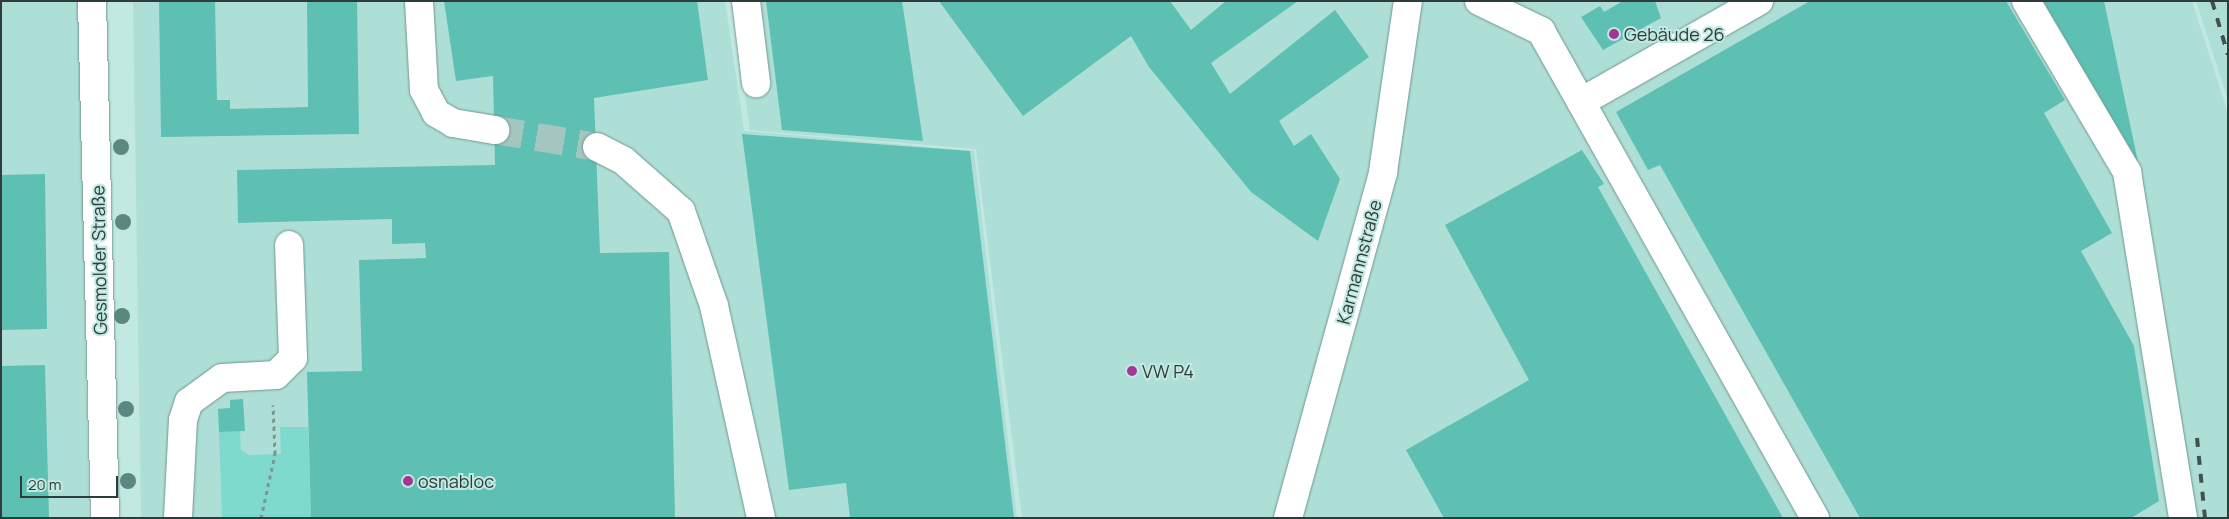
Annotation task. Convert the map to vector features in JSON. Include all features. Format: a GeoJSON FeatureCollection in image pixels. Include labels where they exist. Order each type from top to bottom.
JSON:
{"type":"FeatureCollection","features":[{"type":"Feature","properties":{"kind":"street","name":"Gesmolder Straße"},"geometry":{"type":"LineString","coordinates":[[92,1],[105,518]]}},
{"type":"Feature","properties":{"kind":"street"},"geometry":{"type":"LineString","coordinates":[[419,1],[424,90],[436,113],[453,123],[494,130]]}},
{"type":"Feature","properties":{"kind":"street"},"geometry":{"type":"LineString","coordinates":[[746,1],[756,83]]}},
{"type":"Feature","properties":{"kind":"street","name":"Karmannstraße"},"geometry":{"type":"LineString","coordinates":[[1288,518],[1383,172],[1408,1]]}},
{"type":"Feature","properties":{"kind":"street"},"geometry":{"type":"LineString","coordinates":[[1479,1],[1541,31],[1815,518]]}},
{"type":"Feature","properties":{"kind":"street"},"geometry":{"type":"LineString","coordinates":[[1581,102],[1759,1]]}},
{"type":"Feature","properties":{"kind":"street"},"geometry":{"type":"LineString","coordinates":[[2026,1],[2127,172],[2183,518]]}},
{"type":"Feature","properties":{"kind":"street"},"geometry":{"type":"LineString","coordinates":[[597,147],[624,161],[681,211],[714,306],[761,518]]}},
{"type":"Feature","properties":{"kind":"street"},"geometry":{"type":"LineString","coordinates":[[178,518],[183,420],[189,402],[222,378],[272,375],[286,370],[293,358],[289,245]]}},
{"type":"Feature","properties":{"kind":"path"},"geometry":{"type":"LineString","coordinates":[[261,518],[275,454],[272,375]]}},
{"type":"Feature","properties":{"kind":"shaded area"},"geometry":{"type":"Polygon","coordinates":[[[1,1],[79,1],[89,518],[1,518],[1,1]]]}},
{"type":"Feature","properties":{"kind":"shaded area"},"geometry":{"type":"Polygon","coordinates":[[[133,1],[725,1],[744,131],[974,151],[1017,518],[141,518],[133,1]]]}},
{"type":"Feature","properties":{"kind":"shaded area"},"geometry":{"type":"Polygon","coordinates":[[[732,1],[2192,1],[2228,113],[2228,518],[1022,518],[976,149],[750,130],[732,1]]]}},
{"type":"Feature","properties":{"kind":"shaded area"},"geometry":{"type":"Polygon","coordinates":[[[2196,1],[2228,1],[2228,100],[2196,1]]]}},
{"type":"Feature","properties":{"kind":"green space"},"geometry":{"type":"Polygon","coordinates":[[[280,427],[308,427],[311,518],[222,518],[219,432],[240,431],[241,450],[249,455],[281,454],[280,427]]]}},
{"type":"Feature","properties":{"kind":"building"},"geometry":{"type":"Polygon","coordinates":[[[159,1],[215,1],[217,100],[230,100],[230,109],[308,107],[307,1],[357,1],[359,134],[161,137],[159,1]]]}},
{"type":"Feature","properties":{"kind":"building"},"geometry":{"type":"Polygon","coordinates":[[[444,1],[697,1],[708,80],[594,98],[600,253],[669,252],[675,518],[311,518],[307,372],[362,371],[359,260],[426,258],[425,243],[392,244],[392,219],[238,223],[237,170],[495,165],[493,76],[456,81],[444,1]]]}},
{"type":"Feature","properties":{"kind":"building"},"geometry":{"type":"Polygon","coordinates":[[[766,1],[902,1],[923,141],[782,130],[766,1]]]}},
{"type":"Feature","properties":{"kind":"building"},"geometry":{"type":"Polygon","coordinates":[[[939,1],[1170,1],[1191,30],[1226,1],[1298,1],[1211,63],[1230,94],[1335,10],[1369,57],[1279,121],[1294,146],[1311,134],[1340,179],[1318,241],[1251,192],[1149,67],[1131,36],[1023,116],[939,1]]]}},
{"type":"Feature","properties":{"kind":"building","name":"Gebäude 26"},"geometry":{"type":"Polygon","coordinates":[[[1623,1],[1655,1],[1661,18],[1603,50],[1581,17],[1600,6],[1604,12],[1623,1]]]}},
{"type":"Feature","properties":{"kind":"building"},"geometry":{"type":"Polygon","coordinates":[[[1810,1],[2006,1],[2065,100],[2044,113],[2112,233],[2081,251],[2134,346],[2159,501],[2131,518],[1860,518],[1660,165],[1648,170],[1616,112],[1810,1]]]}},
{"type":"Feature","properties":{"kind":"building"},"geometry":{"type":"Polygon","coordinates":[[[2043,1],[2104,1],[2138,162],[2043,1]]]}},
{"type":"Feature","properties":{"kind":"building"},"geometry":{"type":"Polygon","coordinates":[[[742,134],[970,151],[1014,518],[850,518],[846,483],[789,490],[742,134]]]}},
{"type":"Feature","properties":{"kind":"building"},"geometry":{"type":"Polygon","coordinates":[[[1582,150],[1604,184],[1598,187],[1783,518],[1444,518],[1406,450],[1529,380],[1445,225],[1582,150]]]}},
{"type":"Feature","properties":{"kind":"building"},"geometry":{"type":"Polygon","coordinates":[[[45,174],[47,329],[1,330],[1,175],[45,174]]]}},
{"type":"Feature","properties":{"kind":"building"},"geometry":{"type":"Polygon","coordinates":[[[45,365],[49,518],[1,518],[1,366],[45,365]]]}},
{"type":"Feature","properties":{"kind":"building"},"geometry":{"type":"Polygon","coordinates":[[[243,399],[245,431],[219,432],[218,409],[230,408],[230,400],[243,399]]]}},
{"type":"Feature","properties":{"kind":"tunnel"},"geometry":{"type":"LineString","coordinates":[[495,130],[597,147]]}},
{"type":"Feature","properties":{"kind":"railway"},"geometry":{"type":"LineString","coordinates":[[2212,1],[2228,55]]}},
{"type":"Feature","properties":{"kind":"railway"},"geometry":{"type":"LineString","coordinates":[[2197,438],[2205,518]]}},
{"type":"Feature","properties":{"kind":"place","name":"Gebäude 26"},"geometry":{"type":"Point","coordinates":[1614,34]}},
{"type":"Feature","properties":{"kind":"place","name":"VW P4"},"geometry":{"type":"Point","coordinates":[1132,371]}},
{"type":"Feature","properties":{"kind":"place","name":"osnabloc"},"geometry":{"type":"Point","coordinates":[408,481]}}]}
